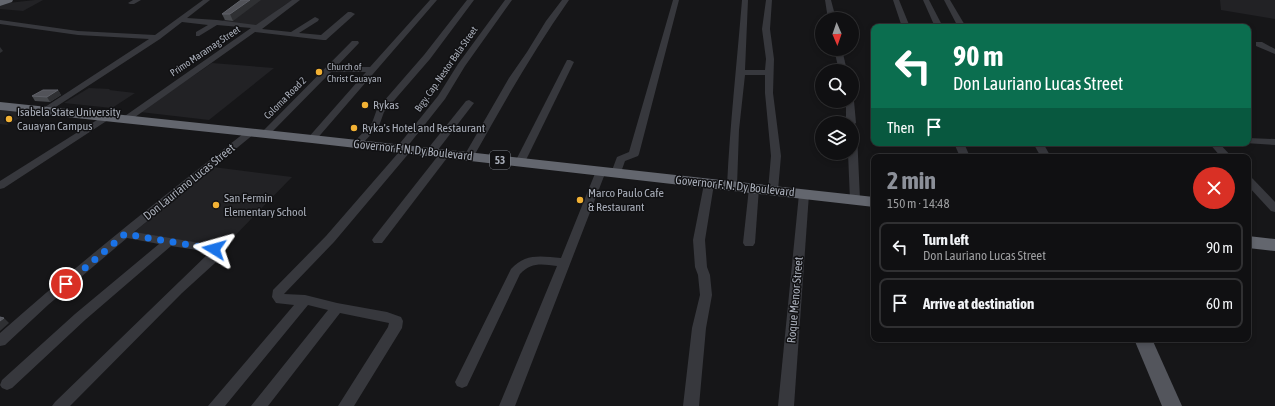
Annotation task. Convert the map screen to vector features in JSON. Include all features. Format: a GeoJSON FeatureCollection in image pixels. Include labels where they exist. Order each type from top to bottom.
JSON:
{"type":"FeatureCollection","features":[{"type":"Feature","properties":{"kind":"highway"},"geometry":{"type":"LineString","coordinates":[[0,3],[8,0]]}},
{"type":"Feature","properties":{"kind":"highway","name":"Governor F. N. Dy Boulevard"},"geometry":{"type":"LineString","coordinates":[[0,106],[469,156],[871,202]]}},
{"type":"Feature","properties":{"kind":"highway"},"geometry":{"type":"LineString","coordinates":[[1252,243],[1275,245]]}},
{"type":"Feature","properties":{"kind":"main road"},"geometry":{"type":"LineString","coordinates":[[1144,342],[1172,406]]}},
{"type":"Feature","properties":{"kind":"street"},"geometry":{"type":"LineString","coordinates":[[45,111],[157,38],[207,0]]}},
{"type":"Feature","properties":{"kind":"street","name":"Primo Maramag Street"},"geometry":{"type":"LineString","coordinates":[[125,120],[297,0]]}},
{"type":"Feature","properties":{"kind":"street"},"geometry":{"type":"LineString","coordinates":[[312,139],[434,0]]}},
{"type":"Feature","properties":{"kind":"street"},"geometry":{"type":"LineString","coordinates":[[357,144],[376,124],[380,111],[427,58],[471,0]]}},
{"type":"Feature","properties":{"kind":"street","name":"Brgy. Cap. Nestor Bala Street"},"geometry":{"type":"LineString","coordinates":[[305,300],[281,300],[278,297],[278,293],[330,239],[403,150],[442,97],[461,66],[509,0]]}},
{"type":"Feature","properties":{"kind":"street"},"geometry":{"type":"LineString","coordinates":[[469,156],[513,78],[531,53],[550,21],[566,0]]}},
{"type":"Feature","properties":{"kind":"street"},"geometry":{"type":"LineString","coordinates":[[616,173],[621,159],[625,156],[634,154],[676,0]]}},
{"type":"Feature","properties":{"kind":"street"},"geometry":{"type":"LineString","coordinates":[[732,186],[734,130],[745,0]]}},
{"type":"Feature","properties":{"kind":"street"},"geometry":{"type":"LineString","coordinates":[[769,0],[766,29],[770,59],[769,93],[776,156],[773,190]]}},
{"type":"Feature","properties":{"kind":"street"},"geometry":{"type":"LineString","coordinates":[[828,0],[831,12]]}},
{"type":"Feature","properties":{"kind":"street"},"geometry":{"type":"LineString","coordinates":[[896,0],[905,24]]}},
{"type":"Feature","properties":{"kind":"street"},"geometry":{"type":"LineString","coordinates":[[926,0],[938,24]]}},
{"type":"Feature","properties":{"kind":"street"},"geometry":{"type":"LineString","coordinates":[[947,0],[960,24]]}},
{"type":"Feature","properties":{"kind":"street"},"geometry":{"type":"LineString","coordinates":[[180,20],[219,21],[291,35],[323,38],[351,14]]}},
{"type":"Feature","properties":{"kind":"street"},"geometry":{"type":"LineString","coordinates":[[291,35],[315,19]]}},
{"type":"Feature","properties":{"kind":"street"},"geometry":{"type":"LineString","coordinates":[[200,34],[219,21]]}},
{"type":"Feature","properties":{"kind":"street"},"geometry":{"type":"LineString","coordinates":[[0,22],[78,33],[157,38]]}},
{"type":"Feature","properties":{"kind":"street","name":"Coloma Road 2"},"geometry":{"type":"LineString","coordinates":[[258,133],[330,69],[355,44]]}},
{"type":"Feature","properties":{"kind":"street"},"geometry":{"type":"LineString","coordinates":[[1259,44],[1275,52]]}},
{"type":"Feature","properties":{"kind":"street"},"geometry":{"type":"LineString","coordinates":[[520,162],[538,123],[559,86],[570,62]]}},
{"type":"Feature","properties":{"kind":"street"},"geometry":{"type":"LineString","coordinates":[[330,69],[373,70]]}},
{"type":"Feature","properties":{"kind":"street"},"geometry":{"type":"LineString","coordinates":[[740,72],[769,73]]}},
{"type":"Feature","properties":{"kind":"street"},"geometry":{"type":"LineString","coordinates":[[430,153],[469,103]]}},
{"type":"Feature","properties":{"kind":"street"},"geometry":{"type":"LineString","coordinates":[[0,186],[105,118]]}},
{"type":"Feature","properties":{"kind":"street","name":"Don Lauriano Lucas Street"},"geometry":{"type":"LineString","coordinates":[[2,338],[125,234],[258,133]]}},
{"type":"Feature","properties":{"kind":"street"},"geometry":{"type":"LineString","coordinates":[[1251,140],[1275,142]]}},
{"type":"Feature","properties":{"kind":"street"},"geometry":{"type":"LineString","coordinates":[[1217,146],[1224,154]]}},
{"type":"Feature","properties":{"kind":"street"},"geometry":{"type":"LineString","coordinates":[[378,240],[445,154]]}},
{"type":"Feature","properties":{"kind":"street"},"geometry":{"type":"LineString","coordinates":[[853,160],[855,200]]}},
{"type":"Feature","properties":{"kind":"street"},"geometry":{"type":"LineString","coordinates":[[508,406],[601,171]]}},
{"type":"Feature","properties":{"kind":"street"},"geometry":{"type":"LineString","coordinates":[[1251,183],[1275,209]]}},
{"type":"Feature","properties":{"kind":"street"},"geometry":{"type":"LineString","coordinates":[[691,406],[699,328],[706,295],[704,275],[701,267],[699,240],[709,184]]}},
{"type":"Feature","properties":{"kind":"street"},"geometry":{"type":"LineString","coordinates":[[748,243],[754,188]]}},
{"type":"Feature","properties":{"kind":"street","name":"Roque Menor Street"},"geometry":{"type":"LineString","coordinates":[[786,406],[804,194]]}},
{"type":"Feature","properties":{"kind":"street"},"geometry":{"type":"LineString","coordinates":[[60,406],[177,290],[211,260],[217,251],[214,249],[125,234]]}},
{"type":"Feature","properties":{"kind":"street"},"geometry":{"type":"LineString","coordinates":[[7,384],[80,317],[168,242]]}},
{"type":"Feature","properties":{"kind":"street"},"geometry":{"type":"LineString","coordinates":[[462,382],[515,272],[520,265],[531,260],[564,263]]}},
{"type":"Feature","properties":{"kind":"street"},"geometry":{"type":"LineString","coordinates":[[216,406],[305,300],[338,308],[387,316],[396,321],[395,328],[346,406]]}},
{"type":"Feature","properties":{"kind":"street"},"geometry":{"type":"LineString","coordinates":[[259,406],[338,308]]}},
{"type":"Feature","properties":{"kind":"shaded area"},"geometry":{"type":"Polygon","coordinates":[[[43,0],[23,11],[0,9],[0,6],[8,3],[43,0]]]}},
{"type":"Feature","properties":{"kind":"shaded area"},"geometry":{"type":"Polygon","coordinates":[[[249,0],[294,0],[283,6],[258,26],[220,23],[249,0]]]}},
{"type":"Feature","properties":{"kind":"shaded area"},"geometry":{"type":"Polygon","coordinates":[[[1220,0],[1275,0],[1275,19],[1221,10],[1220,0]]]}},
{"type":"Feature","properties":{"kind":"shaded area"},"geometry":{"type":"Polygon","coordinates":[[[212,63],[274,68],[209,120],[140,112],[212,63]]]}},
{"type":"Feature","properties":{"kind":"shaded area"},"geometry":{"type":"Polygon","coordinates":[[[89,88],[110,89],[109,90],[135,93],[112,108],[64,103],[89,88]]]}},
{"type":"Feature","properties":{"kind":"shaded area","name":"Isabela State University Cauayan Campus"},"geometry":{"type":"Polygon","coordinates":[[[0,110],[29,113],[7,125],[0,124],[0,110]]]}},
{"type":"Feature","properties":{"kind":"shaded area","name":"San Fermin Elementary School"},"geometry":{"type":"Polygon","coordinates":[[[213,167],[292,177],[223,248],[133,233],[213,167]]]}},
{"type":"Feature","properties":{"kind":"building"},"geometry":{"type":"Polygon","coordinates":[[[241,0],[250,0],[230,14],[222,14],[241,0]]]}},
{"type":"Feature","properties":{"kind":"building"},"geometry":{"type":"Polygon","coordinates":[[[43,90],[58,90],[47,97],[32,96],[43,90]]]}},
{"type":"Feature","properties":{"kind":"place","name":"Church of Christ Cauayan"},"geometry":{"type":"Point","coordinates":[319,72]}},
{"type":"Feature","properties":{"kind":"place","name":"Rykas"},"geometry":{"type":"Point","coordinates":[365,105]}},
{"type":"Feature","properties":{"kind":"place","name":"Isabela State University Cauayan Campus"},"geometry":{"type":"Point","coordinates":[9,119]}},
{"type":"Feature","properties":{"kind":"place","name":"Ryka's Hotel and Restaurant"},"geometry":{"type":"Point","coordinates":[354,128]}},
{"type":"Feature","properties":{"kind":"place","name":"Marco Paulo Cafe & Restaurant"},"geometry":{"type":"Point","coordinates":[580,200]}},
{"type":"Feature","properties":{"kind":"place","name":"San Fermin Elementary School"},"geometry":{"type":"Point","coordinates":[216,205]}},
{"type":"Feature","properties":{"kind":"route"},"geometry":{"type":"LineString","coordinates":[[66,284],[125,234],[214,249]]}}]}
